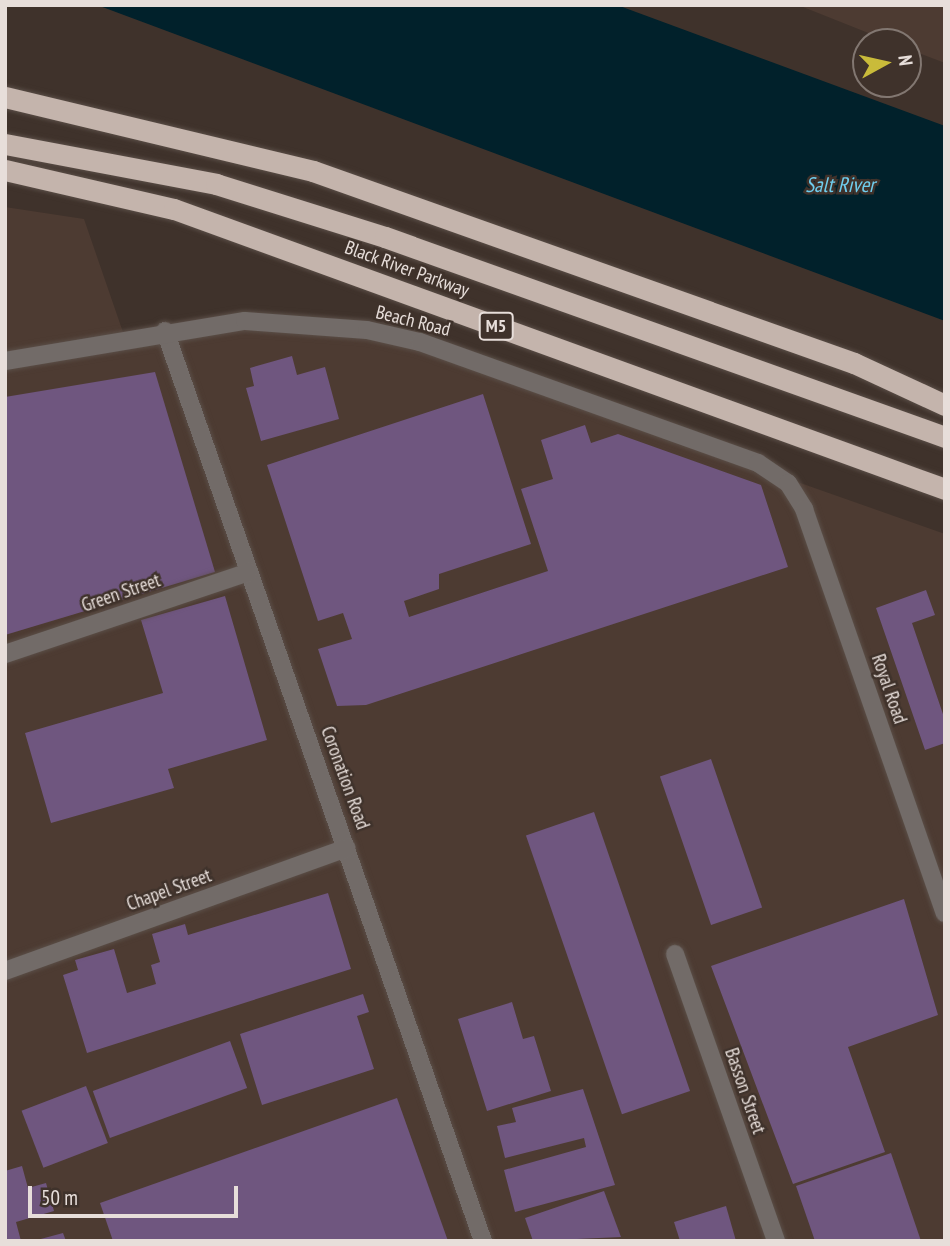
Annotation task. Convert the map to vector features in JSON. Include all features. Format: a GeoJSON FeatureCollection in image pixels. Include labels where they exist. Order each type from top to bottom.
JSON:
{"type":"FeatureCollection","features":[{"type":"Feature","properties":{"kind":"highway"},"geometry":{"type":"LineString","coordinates":[[5,97],[59,107],[313,171],[854,363],[945,391]]}},
{"type":"Feature","properties":{"kind":"highway"},"geometry":{"type":"LineString","coordinates":[[5,144],[49,150],[216,184],[385,237],[945,437]]}},
{"type":"Feature","properties":{"kind":"highway","name":"Black River Parkway"},"geometry":{"type":"LineString","coordinates":[[5,170],[174,209],[945,489]]}},
{"type":"Feature","properties":{"kind":"highway"},"geometry":{"type":"LineString","coordinates":[[854,363],[945,405]]}},
{"type":"Feature","properties":{"kind":"street","name":"Beach Road"},"geometry":{"type":"LineString","coordinates":[[5,361],[165,331],[245,321],[367,330],[420,342],[758,463],[788,483]]}},
{"type":"Feature","properties":{"kind":"street","name":"Coronation Road"},"geometry":{"type":"LineString","coordinates":[[165,331],[483,1241]]}},
{"type":"Feature","properties":{"kind":"street","name":"Royal Road"},"geometry":{"type":"LineString","coordinates":[[788,483],[804,509],[945,913]]}},
{"type":"Feature","properties":{"kind":"street","name":"Green Street"},"geometry":{"type":"LineString","coordinates":[[5,654],[249,572]]}},
{"type":"Feature","properties":{"kind":"street","name":"Chapel Street"},"geometry":{"type":"LineString","coordinates":[[5,971],[347,848]]}},
{"type":"Feature","properties":{"kind":"street","name":"Basson Street"},"geometry":{"type":"LineString","coordinates":[[676,954],[776,1241]]}},
{"type":"Feature","properties":{"kind":"shaded area"},"geometry":{"type":"Polygon","coordinates":[[[798,5],[945,5],[945,63],[922,54],[922,28],[856,28],[798,5]]]}},
{"type":"Feature","properties":{"kind":"shaded area"},"geometry":{"type":"Polygon","coordinates":[[[5,207],[84,219],[125,338],[245,321],[367,330],[945,534],[945,1241],[5,1241],[5,207]]]}},
{"type":"Feature","properties":{"kind":"water","name":"Salt River"},"geometry":{"type":"Polygon","coordinates":[[[97,5],[617,5],[852,92],[852,98],[869,98],[945,126],[945,321],[97,5]]]}},
{"type":"Feature","properties":{"kind":"building"},"geometry":{"type":"Polygon","coordinates":[[[292,356],[297,375],[325,367],[339,419],[261,441],[246,388],[254,386],[250,368],[292,356]]]}},
{"type":"Feature","properties":{"kind":"building"},"geometry":{"type":"Polygon","coordinates":[[[155,372],[215,572],[5,635],[5,397],[155,372]]]}},
{"type":"Feature","properties":{"kind":"building"},"geometry":{"type":"Polygon","coordinates":[[[483,394],[531,544],[439,574],[439,589],[404,601],[409,617],[548,571],[521,489],[553,479],[541,440],[585,425],[591,443],[618,434],[761,485],[788,567],[366,705],[337,706],[318,649],[352,639],[343,613],[318,621],[267,465],[483,394]]]}},
{"type":"Feature","properties":{"kind":"building"},"geometry":{"type":"Polygon","coordinates":[[[926,590],[935,615],[912,623],[945,720],[945,743],[925,750],[876,608],[926,590]]]}},
{"type":"Feature","properties":{"kind":"building"},"geometry":{"type":"Polygon","coordinates":[[[225,596],[267,740],[168,769],[174,788],[51,823],[25,733],[163,693],[141,620],[225,596]]]}},
{"type":"Feature","properties":{"kind":"building"},"geometry":{"type":"Polygon","coordinates":[[[711,759],[762,907],[711,925],[660,777],[711,759]]]}},
{"type":"Feature","properties":{"kind":"building"},"geometry":{"type":"Polygon","coordinates":[[[594,812],[690,1091],[622,1114],[526,835],[594,812]]]}},
{"type":"Feature","properties":{"kind":"building"},"geometry":{"type":"Polygon","coordinates":[[[328,893],[351,969],[87,1053],[63,975],[78,970],[75,960],[114,949],[127,993],[156,984],[151,965],[160,962],[152,934],[185,924],[188,935],[328,893]]]}},
{"type":"Feature","properties":{"kind":"building"},"geometry":{"type":"Polygon","coordinates":[[[904,899],[938,1015],[848,1047],[885,1152],[793,1184],[711,966],[904,899]]]}},
{"type":"Feature","properties":{"kind":"building"},"geometry":{"type":"Polygon","coordinates":[[[363,994],[369,1012],[357,1016],[374,1069],[262,1105],[240,1034],[363,994]]]}},
{"type":"Feature","properties":{"kind":"building"},"geometry":{"type":"Polygon","coordinates":[[[512,1002],[523,1039],[534,1036],[551,1091],[487,1111],[458,1019],[512,1002]]]}},
{"type":"Feature","properties":{"kind":"building"},"geometry":{"type":"Polygon","coordinates":[[[230,1041],[247,1088],[110,1138],[93,1091],[230,1041]]]}},
{"type":"Feature","properties":{"kind":"building"},"geometry":{"type":"Polygon","coordinates":[[[86,1086],[108,1143],[43,1168],[22,1111],[86,1086]]]}},
{"type":"Feature","properties":{"kind":"building"},"geometry":{"type":"Polygon","coordinates":[[[583,1089],[615,1185],[515,1212],[504,1170],[586,1147],[584,1138],[505,1158],[497,1126],[516,1122],[512,1108],[583,1089]]]}},
{"type":"Feature","properties":{"kind":"building"},"geometry":{"type":"Polygon","coordinates":[[[397,1098],[448,1241],[113,1241],[100,1203],[397,1098]]]}},
{"type":"Feature","properties":{"kind":"building"},"geometry":{"type":"Polygon","coordinates":[[[891,1153],[921,1241],[815,1241],[796,1186],[891,1153]]]}},
{"type":"Feature","properties":{"kind":"building"},"geometry":{"type":"Polygon","coordinates":[[[22,1166],[28,1188],[46,1183],[54,1211],[16,1222],[21,1241],[5,1241],[5,1171],[22,1166]]]}},
{"type":"Feature","properties":{"kind":"building"},"geometry":{"type":"Polygon","coordinates":[[[604,1191],[621,1237],[533,1241],[525,1218],[604,1191]]]}},
{"type":"Feature","properties":{"kind":"building"},"geometry":{"type":"Polygon","coordinates":[[[726,1206],[736,1241],[680,1241],[674,1222],[726,1206]]]}},
{"type":"Feature","properties":{"kind":"building"},"geometry":{"type":"Polygon","coordinates":[[[63,1233],[66,1241],[37,1241],[37,1240],[63,1233]]]}}]}
